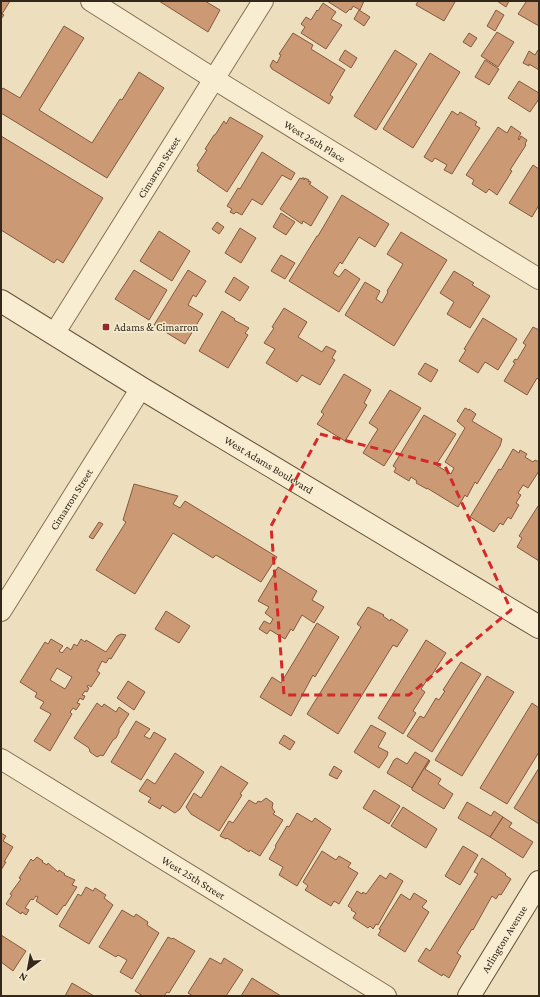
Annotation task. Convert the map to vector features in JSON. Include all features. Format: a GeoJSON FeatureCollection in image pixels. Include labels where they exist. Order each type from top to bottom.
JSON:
{"type":"FeatureCollection","features":[{"type":"Feature","properties":{"kind":"main road","name":"West Adams Boulevard"},"geometry":{"type":"LineString","coordinates":[[1,301],[140,388],[539,627]]}},
{"type":"Feature","properties":{"kind":"main road","name":"Arlington Avenue"},"geometry":{"type":"LineString","coordinates":[[469,996],[539,882]]}},
{"type":"Feature","properties":{"kind":"street","name":"West 26th Place"},"geometry":{"type":"LineString","coordinates":[[91,1],[214,79],[539,279]]}},
{"type":"Feature","properties":{"kind":"street","name":"Cimarron Street"},"geometry":{"type":"LineString","coordinates":[[54,334],[263,1]]}},
{"type":"Feature","properties":{"kind":"street","name":"Cimarron Street"},"geometry":{"type":"LineString","coordinates":[[1,611],[140,388]]}},
{"type":"Feature","properties":{"kind":"street","name":"West 25th Street"},"geometry":{"type":"LineString","coordinates":[[1,759],[386,996]]}},
{"type":"Feature","properties":{"kind":"highlighted area"},"geometry":{"type":"Polygon","coordinates":[[[320,434],[445,466],[511,610],[409,695],[284,695],[271,526],[320,434]]]}},
{"type":"Feature","properties":{"kind":"building"},"geometry":{"type":"Polygon","coordinates":[[[1,1],[10,1],[2,14],[4,15],[1,19],[1,1]]]}},
{"type":"Feature","properties":{"kind":"building"},"geometry":{"type":"Polygon","coordinates":[[[159,1],[205,1],[220,10],[208,32],[159,1]]]}},
{"type":"Feature","properties":{"kind":"building"},"geometry":{"type":"Polygon","coordinates":[[[327,1],[364,1],[360,10],[353,6],[351,10],[350,9],[346,13],[327,1]]]}},
{"type":"Feature","properties":{"kind":"building"},"geometry":{"type":"Polygon","coordinates":[[[418,1],[455,2],[444,21],[416,5],[418,1]]]}},
{"type":"Feature","properties":{"kind":"building"},"geometry":{"type":"Polygon","coordinates":[[[497,1],[509,1],[506,7],[497,1]]]}},
{"type":"Feature","properties":{"kind":"building"},"geometry":{"type":"Polygon","coordinates":[[[525,1],[539,1],[539,26],[518,14],[526,2],[525,1]]]}},
{"type":"Feature","properties":{"kind":"building"},"geometry":{"type":"Polygon","coordinates":[[[323,3],[336,12],[331,19],[342,25],[326,49],[301,33],[305,27],[301,24],[306,17],[311,20],[323,3]]]}},
{"type":"Feature","properties":{"kind":"building"},"geometry":{"type":"Polygon","coordinates":[[[359,10],[370,17],[364,26],[354,19],[359,10]]]}},
{"type":"Feature","properties":{"kind":"building"},"geometry":{"type":"Polygon","coordinates":[[[496,10],[504,15],[495,31],[487,26],[496,10]]]}},
{"type":"Feature","properties":{"kind":"building"},"geometry":{"type":"Polygon","coordinates":[[[64,26],[84,38],[39,110],[92,143],[120,99],[122,100],[139,72],[164,88],[107,178],[1,113],[1,91],[3,88],[20,98],[64,26]]]}},
{"type":"Feature","properties":{"kind":"building"},"geometry":{"type":"Polygon","coordinates":[[[497,32],[514,42],[498,67],[481,56],[497,32]]]}},
{"type":"Feature","properties":{"kind":"building"},"geometry":{"type":"Polygon","coordinates":[[[293,33],[313,45],[311,49],[345,70],[330,95],[333,97],[329,104],[272,69],[270,66],[273,60],[277,63],[281,55],[279,54],[293,33]]]}},
{"type":"Feature","properties":{"kind":"building"},"geometry":{"type":"Polygon","coordinates":[[[469,33],[477,38],[471,47],[463,42],[469,33]]]}},
{"type":"Feature","properties":{"kind":"building"},"geometry":{"type":"Polygon","coordinates":[[[345,50],[357,58],[351,68],[339,60],[345,50]]]}},
{"type":"Feature","properties":{"kind":"building"},"geometry":{"type":"Polygon","coordinates":[[[395,50],[417,64],[376,130],[354,116],[395,50]]]}},
{"type":"Feature","properties":{"kind":"building"},"geometry":{"type":"Polygon","coordinates":[[[538,50],[539,70],[529,64],[529,66],[523,63],[529,51],[535,55],[538,50]]]}},
{"type":"Feature","properties":{"kind":"building"},"geometry":{"type":"Polygon","coordinates":[[[430,53],[460,72],[413,148],[383,129],[430,53]]]}},
{"type":"Feature","properties":{"kind":"building"},"geometry":{"type":"Polygon","coordinates":[[[485,60],[499,69],[489,85],[475,77],[485,60]]]}},
{"type":"Feature","properties":{"kind":"building"},"geometry":{"type":"Polygon","coordinates":[[[519,81],[539,93],[539,99],[530,112],[508,98],[519,81]]]}},
{"type":"Feature","properties":{"kind":"building"},"geometry":{"type":"Polygon","coordinates":[[[452,111],[458,115],[460,112],[477,122],[475,125],[480,128],[452,174],[444,170],[447,165],[435,158],[432,162],[424,157],[452,111]]]}},
{"type":"Feature","properties":{"kind":"building"},"geometry":{"type":"Polygon","coordinates":[[[230,117],[263,136],[227,192],[197,171],[199,168],[197,165],[207,150],[205,149],[214,135],[224,121],[226,124],[230,117]]]}},
{"type":"Feature","properties":{"kind":"building"},"geometry":{"type":"Polygon","coordinates":[[[511,126],[521,133],[518,139],[519,140],[521,136],[527,140],[526,145],[510,170],[512,171],[497,195],[489,189],[486,193],[472,184],[474,180],[466,175],[498,127],[507,133],[511,126]]]}},
{"type":"Feature","properties":{"kind":"building"},"geometry":{"type":"Polygon","coordinates":[[[1,136],[103,198],[63,263],[57,259],[54,263],[1,230],[1,136]]]}},
{"type":"Feature","properties":{"kind":"building"},"geometry":{"type":"Polygon","coordinates":[[[262,152],[295,173],[291,180],[282,175],[262,205],[252,199],[242,215],[236,212],[234,214],[230,212],[232,209],[227,206],[238,188],[240,189],[262,152]]]}},
{"type":"Feature","properties":{"kind":"building"},"geometry":{"type":"Polygon","coordinates":[[[533,165],[539,169],[539,205],[532,217],[509,203],[533,165]]]}},
{"type":"Feature","properties":{"kind":"building"},"geometry":{"type":"Polygon","coordinates":[[[300,178],[309,180],[308,182],[310,181],[311,183],[309,184],[328,197],[311,226],[303,221],[302,224],[280,209],[300,178]]]}},
{"type":"Feature","properties":{"kind":"building"},"geometry":{"type":"Polygon","coordinates":[[[342,195],[389,224],[375,247],[359,237],[342,264],[340,262],[333,273],[339,277],[345,269],[360,279],[339,312],[289,281],[342,195]]]}},
{"type":"Feature","properties":{"kind":"building"},"geometry":{"type":"Polygon","coordinates":[[[281,213],[295,222],[286,235],[273,227],[281,213]]]}},
{"type":"Feature","properties":{"kind":"building"},"geometry":{"type":"Polygon","coordinates":[[[217,222],[224,227],[219,234],[212,229],[217,222]]]}},
{"type":"Feature","properties":{"kind":"building"},"geometry":{"type":"Polygon","coordinates":[[[240,228],[256,238],[241,263],[225,253],[240,228]]]}},
{"type":"Feature","properties":{"kind":"building"},"geometry":{"type":"Polygon","coordinates":[[[159,231],[190,251],[172,281],[140,261],[159,231]]]}},
{"type":"Feature","properties":{"kind":"building"},"geometry":{"type":"Polygon","coordinates":[[[401,232],[447,260],[394,346],[345,315],[365,282],[380,291],[376,299],[382,303],[388,292],[387,291],[403,264],[387,254],[401,232]]]}},
{"type":"Feature","properties":{"kind":"building"},"geometry":{"type":"Polygon","coordinates":[[[281,255],[295,263],[285,279],[271,271],[281,255]]]}},
{"type":"Feature","properties":{"kind":"building"},"geometry":{"type":"Polygon","coordinates":[[[134,270],[167,290],[149,320],[115,299],[134,270]]]}},
{"type":"Feature","properties":{"kind":"building"},"geometry":{"type":"Polygon","coordinates":[[[188,270],[206,281],[196,297],[193,295],[188,305],[203,314],[185,344],[154,325],[188,270]]]}},
{"type":"Feature","properties":{"kind":"building"},"geometry":{"type":"Polygon","coordinates":[[[454,271],[474,283],[472,285],[490,296],[470,328],[447,314],[454,302],[440,293],[454,271]]]}},
{"type":"Feature","properties":{"kind":"building"},"geometry":{"type":"Polygon","coordinates":[[[234,277],[249,287],[240,301],[225,292],[234,277]]]}},
{"type":"Feature","properties":{"kind":"building"},"geometry":{"type":"Polygon","coordinates":[[[284,308],[307,322],[298,337],[322,352],[326,346],[336,351],[332,358],[335,360],[320,385],[302,375],[297,382],[266,363],[275,349],[264,343],[274,328],[272,327],[284,308]]]}},
{"type":"Feature","properties":{"kind":"building"},"geometry":{"type":"Polygon","coordinates":[[[222,311],[235,319],[234,320],[249,328],[245,333],[248,335],[228,368],[199,351],[222,311]]]}},
{"type":"Feature","properties":{"kind":"building"},"geometry":{"type":"Polygon","coordinates":[[[483,318],[517,339],[498,370],[485,362],[478,373],[459,361],[466,350],[464,349],[483,318]]]}},
{"type":"Feature","properties":{"kind":"building"},"geometry":{"type":"Polygon","coordinates":[[[533,327],[539,330],[539,380],[537,378],[527,395],[504,381],[515,363],[513,362],[515,359],[517,360],[526,345],[523,343],[533,327]]]}},
{"type":"Feature","properties":{"kind":"building"},"geometry":{"type":"Polygon","coordinates":[[[425,363],[438,370],[431,382],[418,374],[425,363]]]}},
{"type":"Feature","properties":{"kind":"building"},"geometry":{"type":"Polygon","coordinates":[[[344,374],[371,390],[364,403],[367,405],[345,441],[317,424],[324,414],[321,412],[344,374]]]}},
{"type":"Feature","properties":{"kind":"building"},"geometry":{"type":"Polygon","coordinates":[[[390,390],[421,408],[384,466],[363,453],[378,429],[369,423],[390,390]]]}},
{"type":"Feature","properties":{"kind":"building"},"geometry":{"type":"Polygon","coordinates":[[[465,408],[476,414],[472,421],[502,439],[500,446],[477,484],[475,482],[467,497],[465,495],[458,507],[416,483],[417,481],[411,477],[409,481],[394,472],[396,468],[393,466],[424,415],[456,434],[436,465],[451,474],[454,468],[445,462],[465,428],[457,421],[465,408]]]}},
{"type":"Feature","properties":{"kind":"building"},"geometry":{"type":"Polygon","coordinates":[[[513,449],[519,453],[520,450],[527,454],[525,457],[533,462],[535,460],[539,462],[539,471],[528,488],[523,485],[518,493],[521,495],[516,503],[519,505],[511,519],[508,517],[503,525],[500,523],[494,532],[470,517],[513,449]]]}},
{"type":"Feature","properties":{"kind":"building"},"geometry":{"type":"Polygon","coordinates":[[[134,484],[178,496],[173,504],[180,508],[185,501],[277,557],[261,582],[216,555],[213,558],[173,533],[135,594],[96,570],[126,522],[123,520],[134,484]]]}},
{"type":"Feature","properties":{"kind":"building"},"geometry":{"type":"Polygon","coordinates":[[[538,506],[539,561],[517,547],[522,538],[519,536],[538,506]]]}},
{"type":"Feature","properties":{"kind":"building"},"geometry":{"type":"Polygon","coordinates":[[[99,522],[103,524],[93,539],[89,537],[99,522]]]}},
{"type":"Feature","properties":{"kind":"building"},"geometry":{"type":"Polygon","coordinates":[[[278,567],[317,591],[312,600],[324,607],[314,623],[302,615],[293,631],[291,629],[285,639],[270,630],[267,634],[259,629],[264,621],[270,624],[273,619],[265,613],[269,607],[258,601],[278,567]]]}},
{"type":"Feature","properties":{"kind":"building"},"geometry":{"type":"Polygon","coordinates":[[[368,607],[408,630],[397,647],[393,645],[338,734],[307,714],[361,627],[357,624],[368,607]]]}},
{"type":"Feature","properties":{"kind":"building"},"geometry":{"type":"Polygon","coordinates":[[[166,611],[190,626],[179,643],[155,629],[166,611]]]}},
{"type":"Feature","properties":{"kind":"building"},"geometry":{"type":"Polygon","coordinates":[[[317,623],[339,637],[315,677],[313,675],[291,716],[260,697],[272,677],[281,683],[317,623]]]}},
{"type":"Feature","properties":{"kind":"building"},"geometry":{"type":"Polygon","coordinates":[[[121,634],[126,635],[111,659],[109,658],[106,663],[102,661],[97,671],[100,673],[91,687],[88,685],[87,687],[89,688],[87,692],[85,691],[82,695],[85,696],[83,700],[80,698],[77,703],[80,704],[76,710],[73,708],[70,712],[72,714],[50,751],[34,741],[51,714],[40,708],[44,702],[35,697],[37,693],[20,682],[45,642],[48,644],[51,639],[63,646],[59,651],[62,653],[67,647],[71,650],[74,644],[77,646],[81,639],[85,642],[86,640],[106,652],[117,636],[121,634]],[[57,668],[50,680],[65,689],[72,677],[57,668]]]}},
{"type":"Feature","properties":{"kind":"building"},"geometry":{"type":"Polygon","coordinates":[[[426,640],[446,653],[421,689],[425,692],[413,711],[416,713],[403,734],[378,718],[426,640]]]}},
{"type":"Feature","properties":{"kind":"building"},"geometry":{"type":"Polygon","coordinates":[[[461,662],[481,674],[432,752],[407,736],[420,716],[424,718],[436,698],[439,700],[445,691],[443,690],[461,662]]]}},
{"type":"Feature","properties":{"kind":"building"},"geometry":{"type":"Polygon","coordinates":[[[487,676],[514,692],[462,776],[435,760],[487,676]]]}},
{"type":"Feature","properties":{"kind":"building"},"geometry":{"type":"Polygon","coordinates":[[[128,681],[145,692],[134,710],[117,698],[128,681]]]}},
{"type":"Feature","properties":{"kind":"building"},"geometry":{"type":"Polygon","coordinates":[[[97,703],[102,707],[104,704],[116,712],[119,707],[129,714],[119,729],[116,738],[113,740],[103,756],[101,755],[97,757],[90,752],[89,748],[74,738],[97,703]]]}},
{"type":"Feature","properties":{"kind":"building"},"geometry":{"type":"Polygon","coordinates":[[[532,703],[539,708],[539,752],[507,804],[480,788],[532,703]]]}},
{"type":"Feature","properties":{"kind":"building"},"geometry":{"type":"Polygon","coordinates":[[[136,721],[150,729],[144,736],[150,739],[154,732],[166,739],[141,780],[111,762],[136,721]]]}},
{"type":"Feature","properties":{"kind":"building"},"geometry":{"type":"Polygon","coordinates":[[[371,725],[386,733],[378,747],[388,752],[379,768],[354,752],[371,725]]]}},
{"type":"Feature","properties":{"kind":"building"},"geometry":{"type":"Polygon","coordinates":[[[284,735],[295,742],[290,750],[279,743],[284,735]]]}},
{"type":"Feature","properties":{"kind":"building"},"geometry":{"type":"Polygon","coordinates":[[[415,752],[429,760],[412,788],[387,773],[394,760],[397,758],[407,764],[415,752]]]}},
{"type":"Feature","properties":{"kind":"building"},"geometry":{"type":"Polygon","coordinates":[[[175,753],[204,772],[180,809],[175,813],[162,805],[160,809],[148,802],[151,798],[139,791],[147,779],[155,784],[175,753]]]}},
{"type":"Feature","properties":{"kind":"building"},"geometry":{"type":"Polygon","coordinates":[[[429,760],[430,761],[425,769],[441,779],[438,784],[453,794],[444,809],[412,790],[429,760]]]}},
{"type":"Feature","properties":{"kind":"building"},"geometry":{"type":"Polygon","coordinates":[[[221,766],[248,783],[219,831],[191,814],[186,807],[194,793],[201,798],[221,766]]]}},
{"type":"Feature","properties":{"kind":"building"},"geometry":{"type":"Polygon","coordinates":[[[334,766],[342,771],[337,779],[329,775],[334,766]]]}},
{"type":"Feature","properties":{"kind":"building"},"geometry":{"type":"Polygon","coordinates":[[[539,768],[539,824],[514,808],[539,768]]]}},
{"type":"Feature","properties":{"kind":"building"},"geometry":{"type":"Polygon","coordinates":[[[374,790],[400,806],[389,824],[363,808],[374,790]]]}},
{"type":"Feature","properties":{"kind":"building"},"geometry":{"type":"Polygon","coordinates":[[[266,798],[273,803],[272,808],[275,812],[273,814],[283,820],[260,856],[250,850],[249,852],[227,838],[226,839],[220,836],[229,821],[233,823],[249,800],[256,804],[258,801],[261,802],[266,798]]]}},
{"type":"Feature","properties":{"kind":"building"},"geometry":{"type":"Polygon","coordinates":[[[467,802],[491,816],[494,811],[503,817],[490,837],[458,818],[467,802]]]}},
{"type":"Feature","properties":{"kind":"building"},"geometry":{"type":"Polygon","coordinates":[[[403,807],[437,829],[426,848],[391,826],[403,807]]]}},
{"type":"Feature","properties":{"kind":"building"},"geometry":{"type":"Polygon","coordinates":[[[297,813],[312,822],[315,818],[331,829],[297,886],[279,875],[283,867],[269,859],[287,826],[289,827],[297,813]]]}},
{"type":"Feature","properties":{"kind":"building"},"geometry":{"type":"Polygon","coordinates":[[[503,817],[512,823],[509,827],[533,842],[523,858],[490,837],[503,817]]]}},
{"type":"Feature","properties":{"kind":"building"},"geometry":{"type":"Polygon","coordinates":[[[1,833],[6,836],[3,841],[13,847],[1,870],[1,833]]]}},
{"type":"Feature","properties":{"kind":"building"},"geometry":{"type":"Polygon","coordinates":[[[463,846],[478,855],[460,885],[445,876],[463,846]]]}},
{"type":"Feature","properties":{"kind":"building"},"geometry":{"type":"Polygon","coordinates":[[[322,851],[336,860],[339,856],[351,863],[348,867],[358,873],[339,904],[334,901],[331,906],[305,890],[308,886],[303,882],[322,851]]]}},
{"type":"Feature","properties":{"kind":"building"},"geometry":{"type":"Polygon","coordinates":[[[37,857],[47,865],[48,863],[58,872],[59,870],[65,874],[64,875],[75,880],[72,885],[77,887],[65,906],[64,905],[57,915],[36,901],[38,897],[36,896],[33,900],[31,899],[25,908],[29,910],[26,915],[22,912],[21,914],[6,904],[12,895],[10,894],[21,879],[19,878],[31,859],[33,861],[37,857]]]}},
{"type":"Feature","properties":{"kind":"building"},"geometry":{"type":"Polygon","coordinates":[[[482,858],[511,879],[501,895],[499,894],[496,899],[492,896],[473,930],[472,929],[457,953],[461,956],[449,978],[443,974],[442,976],[418,961],[426,948],[430,951],[478,874],[474,872],[482,858]]]}},
{"type":"Feature","properties":{"kind":"building"},"geometry":{"type":"Polygon","coordinates":[[[390,873],[403,881],[378,925],[376,924],[373,929],[370,926],[368,928],[353,918],[356,913],[348,906],[357,891],[362,894],[363,892],[366,894],[380,875],[386,879],[390,873]]]}},
{"type":"Feature","properties":{"kind":"building"},"geometry":{"type":"Polygon","coordinates":[[[86,887],[93,891],[95,888],[106,895],[104,898],[113,905],[89,944],[59,926],[78,894],[81,896],[86,887]]]}},
{"type":"Feature","properties":{"kind":"building"},"geometry":{"type":"Polygon","coordinates":[[[414,893],[427,901],[422,907],[429,912],[405,952],[378,935],[381,930],[379,929],[401,894],[410,900],[414,893]]]}},
{"type":"Feature","properties":{"kind":"building"},"geometry":{"type":"Polygon","coordinates":[[[122,910],[134,917],[136,914],[148,922],[147,925],[159,933],[132,979],[120,972],[127,960],[118,955],[116,957],[99,947],[122,910]]]}},
{"type":"Feature","properties":{"kind":"building"},"geometry":{"type":"Polygon","coordinates":[[[1,935],[26,951],[13,971],[1,962],[1,935]]]}},
{"type":"Feature","properties":{"kind":"building"},"geometry":{"type":"Polygon","coordinates":[[[168,937],[173,938],[195,951],[169,993],[167,992],[164,996],[143,996],[135,991],[168,937]]]}},
{"type":"Feature","properties":{"kind":"building"},"geometry":{"type":"Polygon","coordinates":[[[210,958],[221,964],[224,958],[243,970],[226,996],[193,996],[188,993],[210,958]]]}},
{"type":"Feature","properties":{"kind":"building"},"geometry":{"type":"Polygon","coordinates":[[[252,978],[281,996],[241,996],[252,978]]]}},
{"type":"Feature","properties":{"kind":"building"},"geometry":{"type":"Polygon","coordinates":[[[72,983],[94,996],[65,996],[72,983]]]}},
{"type":"Feature","properties":{"kind":"place","name":"Adams & Cimarron"},"geometry":{"type":"Point","coordinates":[106,327]}}]}
